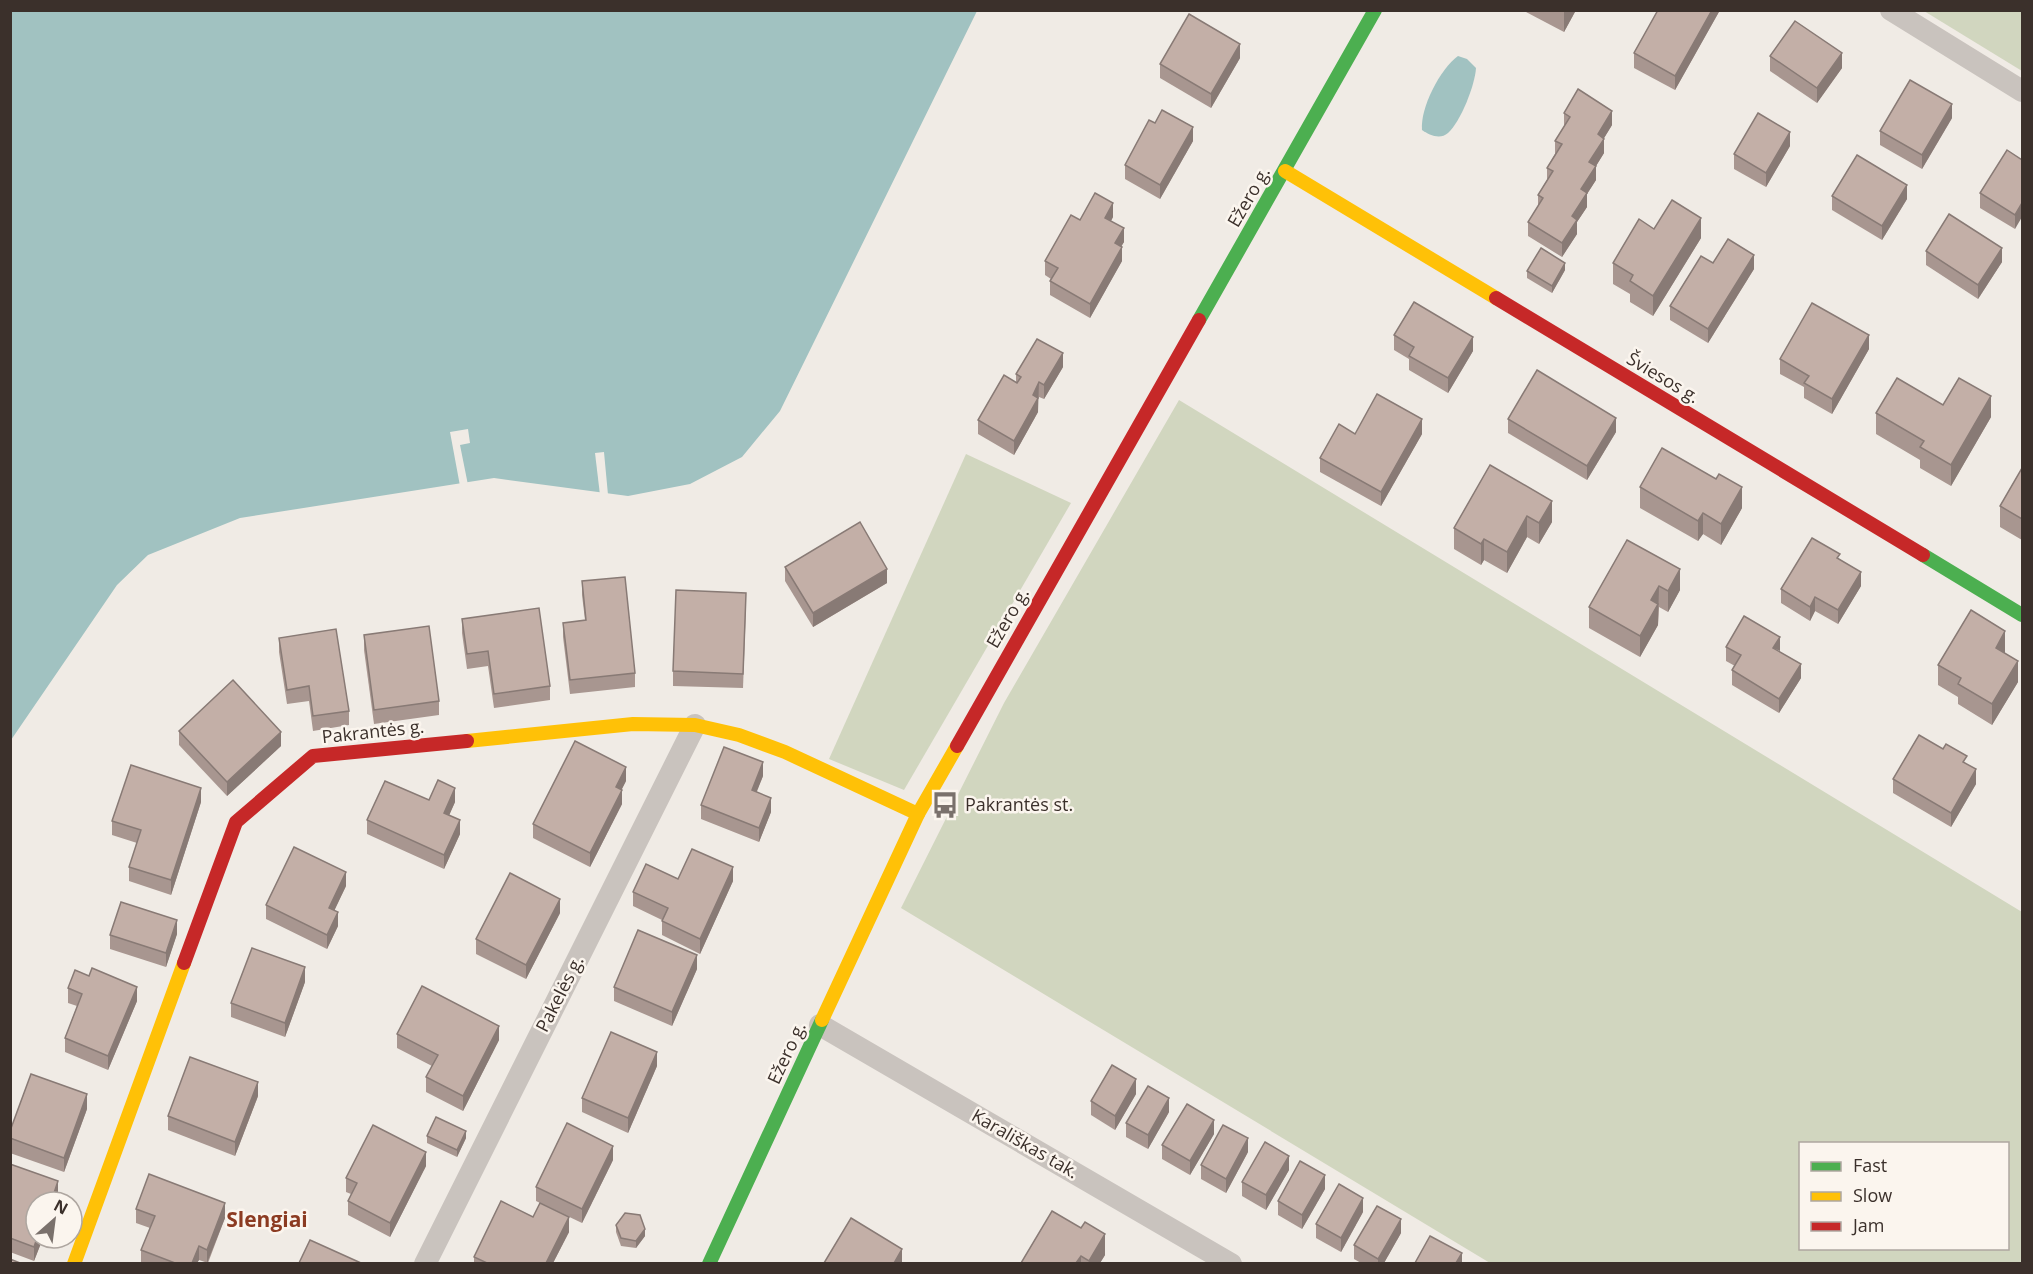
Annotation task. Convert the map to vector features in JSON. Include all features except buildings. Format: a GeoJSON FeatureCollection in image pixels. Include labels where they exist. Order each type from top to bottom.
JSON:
{"type":"FeatureCollection","features":[{"type":"Feature","properties":{"kind":"street","name":"Ežero g."},"geometry":{"type":"LineString","coordinates":[[709,1263],[918,814],[1375,10]]}},
{"type":"Feature","properties":{"kind":"street"},"geometry":{"type":"LineString","coordinates":[[1891,10],[2022,91]]}},
{"type":"Feature","properties":{"kind":"street","name":"Šviesos g."},"geometry":{"type":"LineString","coordinates":[[1285,171],[2022,615]]}},
{"type":"Feature","properties":{"kind":"street","name":"Pakrantės g."},"geometry":{"type":"LineString","coordinates":[[74,1263],[236,822],[313,756],[633,724],[695,725],[739,735],[785,752],[918,814]]}},
{"type":"Feature","properties":{"kind":"street","name":"Pakelės g."},"geometry":{"type":"LineString","coordinates":[[425,1263],[695,725]]}},
{"type":"Feature","properties":{"kind":"street","name":"Karališkas tak."},"geometry":{"type":"LineString","coordinates":[[820,1025],[1231,1263]]}},
{"type":"Feature","properties":{"kind":"green space"},"geometry":{"type":"Polygon","coordinates":[[[1924,11],[2022,11],[2022,71],[1924,11]]]}},
{"type":"Feature","properties":{"kind":"green space"},"geometry":{"type":"Polygon","coordinates":[[[1179,400],[2022,912],[2022,1263],[1490,1263],[901,908],[1004,703],[1179,400]]]}},
{"type":"Feature","properties":{"kind":"green space"},"geometry":{"type":"Polygon","coordinates":[[[966,454],[1071,503],[904,790],[829,759],[966,454]]]}},
{"type":"Feature","properties":{"kind":"water"},"geometry":{"type":"Polygon","coordinates":[[[11,11],[977,11],[780,411],[742,457],[690,484],[628,496],[494,478],[240,518],[148,555],[117,585],[11,740],[11,11]]]}},
{"type":"Feature","properties":{"kind":"water"},"geometry":{"type":"Polygon","coordinates":[[[1458,56],[1467,59],[1476,68],[1470,93],[1458,120],[1448,133],[1442,136],[1431,135],[1422,130],[1424,111],[1438,79],[1458,56]]]}},
{"type":"Feature","properties":{"kind":"pier"},"geometry":{"type":"Polygon","coordinates":[[[468,429],[470,443],[460,445],[468,485],[460,486],[450,432],[468,429]]]}},
{"type":"Feature","properties":{"kind":"pier"},"geometry":{"type":"Polygon","coordinates":[[[604,452],[608,495],[600,495],[595,453],[604,452]]]}},
{"type":"Feature","properties":{"kind":"traffic: fast"},"geometry":{"type":"LineString","coordinates":[[1199,320],[1375,10]]}},
{"type":"Feature","properties":{"kind":"traffic: fast"},"geometry":{"type":"LineString","coordinates":[[1923,555],[2022,615]]}},
{"type":"Feature","properties":{"kind":"traffic: fast"},"geometry":{"type":"LineString","coordinates":[[709,1264],[822,1020]]}},
{"type":"Feature","properties":{"kind":"traffic: slow"},"geometry":{"type":"LineString","coordinates":[[1285,171],[1496,298]]}},
{"type":"Feature","properties":{"kind":"traffic: slow"},"geometry":{"type":"LineString","coordinates":[[467,741],[633,724],[695,725],[739,735],[785,752],[918,814]]}},
{"type":"Feature","properties":{"kind":"traffic: slow"},"geometry":{"type":"LineString","coordinates":[[822,1020],[918,814],[957,746]]}},
{"type":"Feature","properties":{"kind":"traffic: slow"},"geometry":{"type":"LineString","coordinates":[[74,1264],[184,963]]}},
{"type":"Feature","properties":{"kind":"traffic: jam"},"geometry":{"type":"LineString","coordinates":[[1496,298],[1923,555]]}},
{"type":"Feature","properties":{"kind":"traffic: jam"},"geometry":{"type":"LineString","coordinates":[[957,746],[1199,320]]}},
{"type":"Feature","properties":{"kind":"traffic: jam"},"geometry":{"type":"LineString","coordinates":[[184,963],[236,822],[313,756],[467,741]]}},
{"type":"Feature","properties":{"kind":"place","name":"Pakrantės st."},"geometry":{"type":"Point","coordinates":[945,805]}},
{"type":"Feature","properties":{"kind":"district","name":"Slengiai"},"geometry":{"type":"Point","coordinates":[267,1220]}}]}
